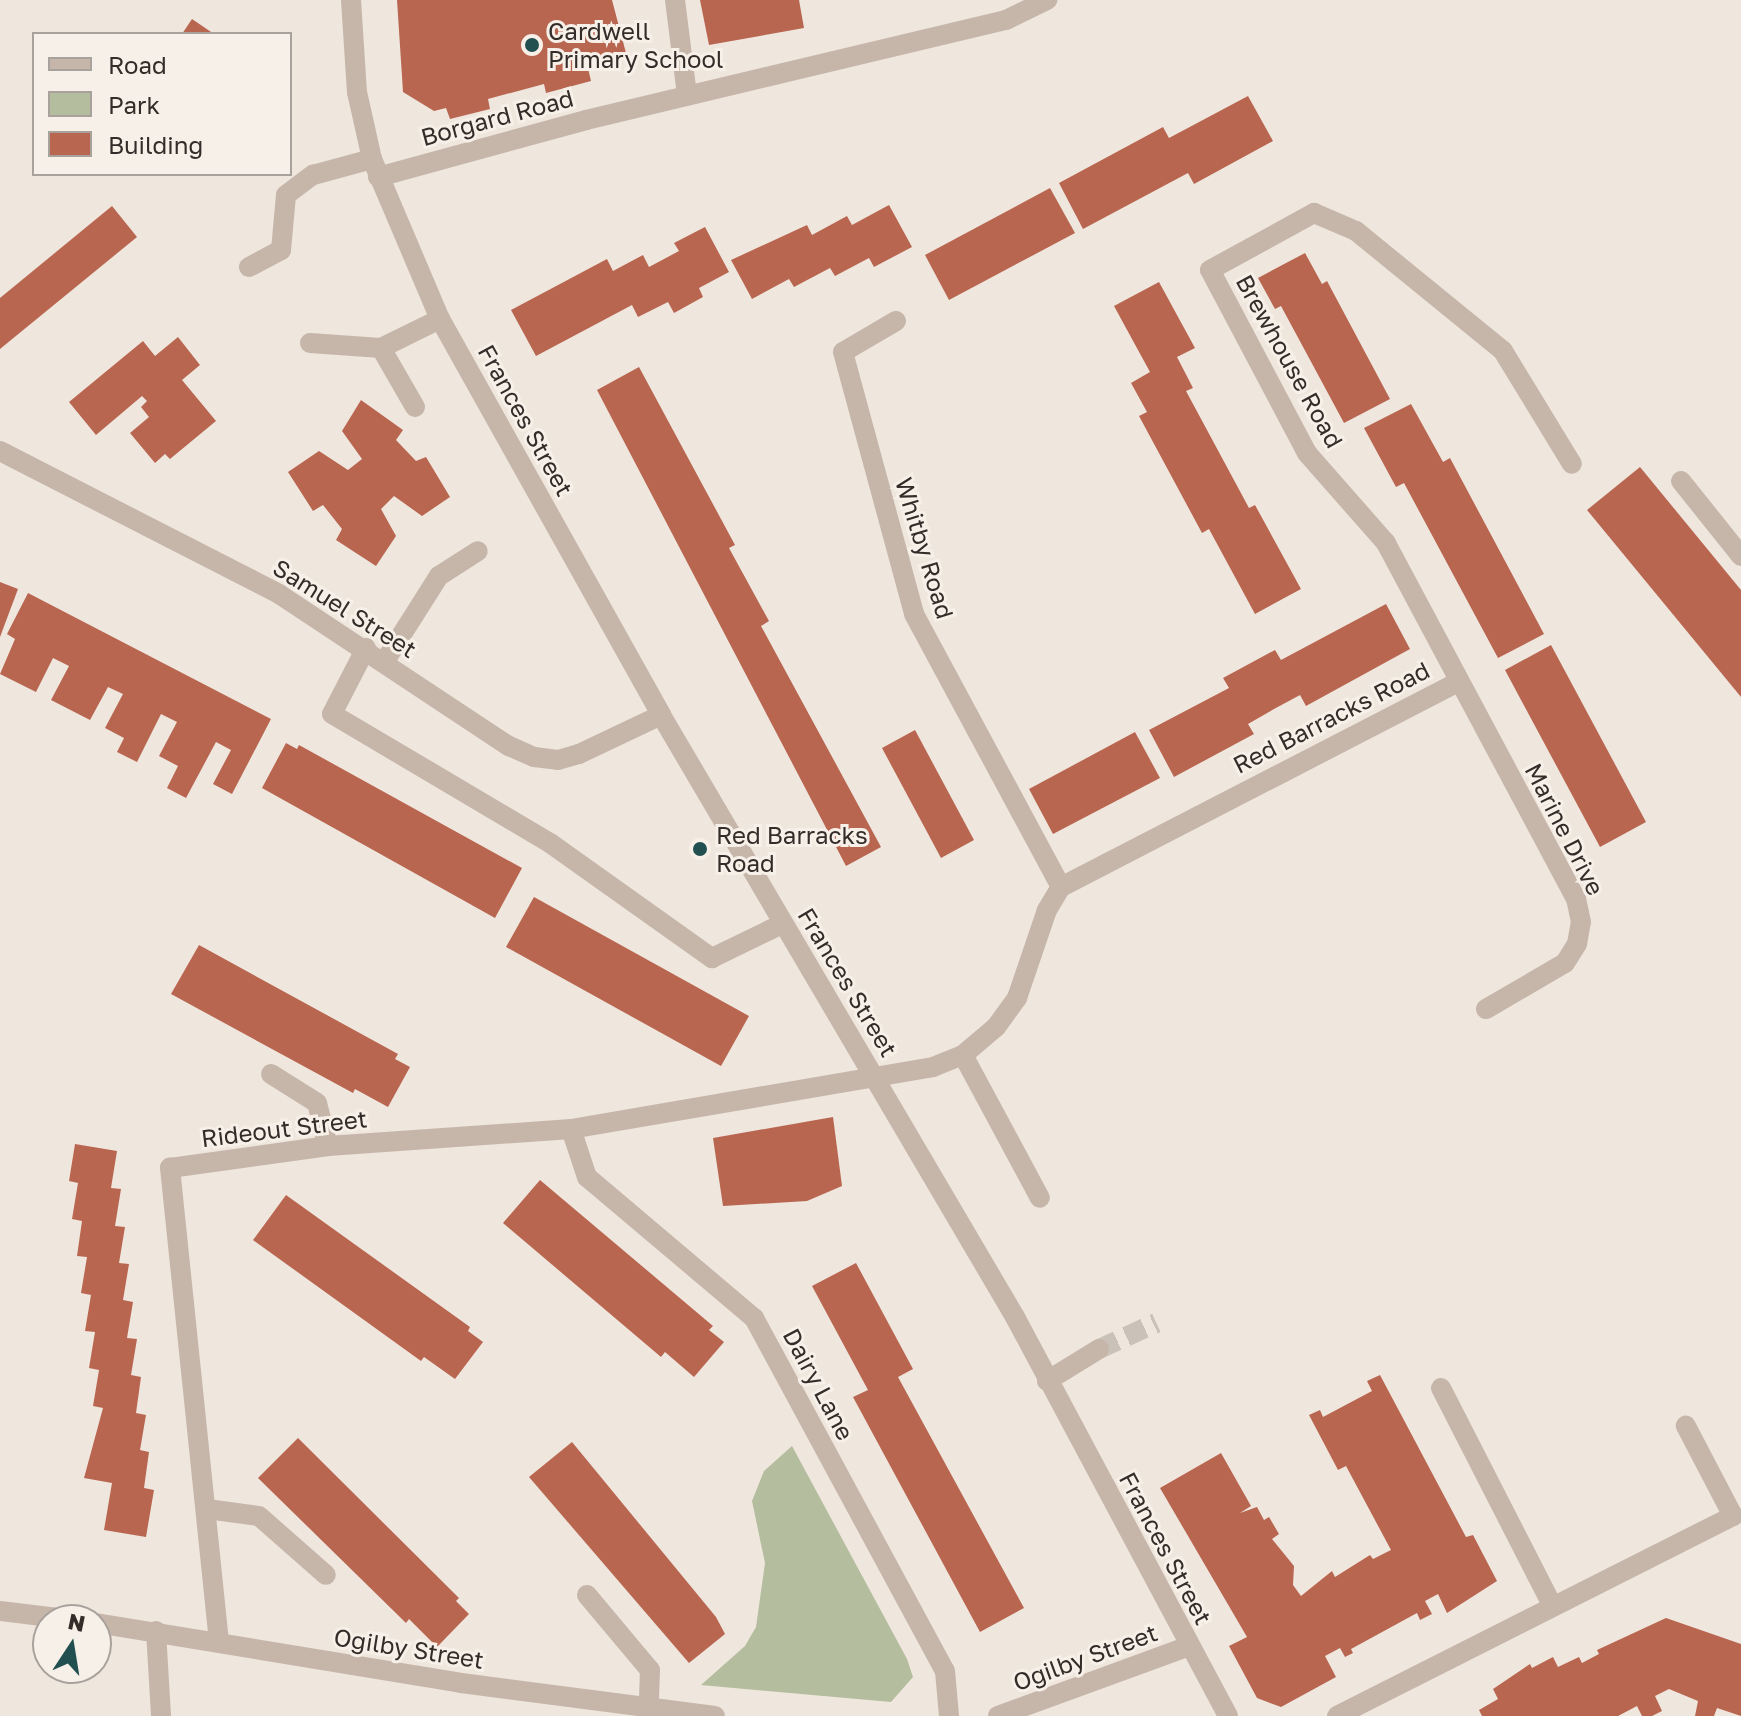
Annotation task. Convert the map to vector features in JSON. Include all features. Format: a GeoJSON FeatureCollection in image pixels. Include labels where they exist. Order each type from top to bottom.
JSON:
{"type":"FeatureCollection","features":[{"type":"Feature","properties":{"kind":"street","name":"Frances Street"},"geometry":{"type":"LineString","coordinates":[[351,0],[357,92],[375,168],[440,319],[661,715],[782,924],[877,1079],[1047,1381],[1228,1716]]}},
{"type":"Feature","properties":{"kind":"street"},"geometry":{"type":"LineString","coordinates":[[675,0],[687,95]]}},
{"type":"Feature","properties":{"kind":"street","name":"Borgard Road"},"geometry":{"type":"LineString","coordinates":[[249,267],[281,250],[286,195],[313,175],[375,168],[1006,20],[1047,0]]}},
{"type":"Feature","properties":{"kind":"street","name":"Brewhouse Road"},"geometry":{"type":"LineString","coordinates":[[1457,683],[1386,543],[1307,453],[1210,270],[1314,213],[1356,231],[1503,351],[1572,464]]}},
{"type":"Feature","properties":{"kind":"street"},"geometry":{"type":"LineString","coordinates":[[310,343],[381,348],[440,319]]}},
{"type":"Feature","properties":{"kind":"street","name":"Whitby Road"},"geometry":{"type":"LineString","coordinates":[[896,321],[843,352],[914,614],[1061,887]]}},
{"type":"Feature","properties":{"kind":"street"},"geometry":{"type":"LineString","coordinates":[[381,348],[415,407]]}},
{"type":"Feature","properties":{"kind":"street","name":"Samuel Street"},"geometry":{"type":"LineString","coordinates":[[0,451],[279,594],[366,648],[509,746],[534,757],[558,760],[579,754],[661,715]]}},
{"type":"Feature","properties":{"kind":"street"},"geometry":{"type":"LineString","coordinates":[[1681,481],[1741,556]]}},
{"type":"Feature","properties":{"kind":"street"},"geometry":{"type":"LineString","coordinates":[[385,661],[439,576],[478,551]]}},
{"type":"Feature","properties":{"kind":"street"},"geometry":{"type":"LineString","coordinates":[[366,648],[332,714],[550,843],[712,958],[782,924]]}},
{"type":"Feature","properties":{"kind":"street","name":"Red Barracks Road"},"geometry":{"type":"LineString","coordinates":[[1061,887],[1457,683]]}},
{"type":"Feature","properties":{"kind":"street","name":"Marine Drive"},"geometry":{"type":"LineString","coordinates":[[1457,683],[1566,878],[1581,922],[1577,944],[1565,963],[1486,1009]]}},
{"type":"Feature","properties":{"kind":"street"},"geometry":{"type":"LineString","coordinates":[[877,1079],[963,1055],[996,1027],[1017,998],[1047,910],[1061,887]]}},
{"type":"Feature","properties":{"kind":"street"},"geometry":{"type":"LineString","coordinates":[[963,1055],[1040,1198]]}},
{"type":"Feature","properties":{"kind":"street"},"geometry":{"type":"LineString","coordinates":[[271,1074],[317,1103],[328,1146]]}},
{"type":"Feature","properties":{"kind":"street","name":"Rideout Street"},"geometry":{"type":"LineString","coordinates":[[219,1642],[170,1168],[328,1146],[571,1129],[877,1079]]}},
{"type":"Feature","properties":{"kind":"street","name":"Dairy Lane"},"geometry":{"type":"LineString","coordinates":[[571,1129],[587,1177],[754,1318],[945,1671],[949,1716]]}},
{"type":"Feature","properties":{"kind":"street"},"geometry":{"type":"LineString","coordinates":[[1047,1381],[1099,1349]]}},
{"type":"Feature","properties":{"kind":"street"},"geometry":{"type":"LineString","coordinates":[[1441,1388],[1552,1605]]}},
{"type":"Feature","properties":{"kind":"street"},"geometry":{"type":"LineString","coordinates":[[1345,1714],[1552,1605],[1737,1514],[1686,1426]]}},
{"type":"Feature","properties":{"kind":"street"},"geometry":{"type":"LineString","coordinates":[[207,1509],[259,1516],[326,1575]]}},
{"type":"Feature","properties":{"kind":"street"},"geometry":{"type":"LineString","coordinates":[[587,1595],[650,1670],[649,1708]]}},
{"type":"Feature","properties":{"kind":"street"},"geometry":{"type":"LineString","coordinates":[[0,1611],[32,1615]]}},
{"type":"Feature","properties":{"kind":"street","name":"Ogilby Street"},"geometry":{"type":"LineString","coordinates":[[112,1625],[569,1707],[649,1708],[715,1716]]}},
{"type":"Feature","properties":{"kind":"street"},"geometry":{"type":"LineString","coordinates":[[156,1631],[161,1716]]}},
{"type":"Feature","properties":{"kind":"street","name":"Ogilby Street"},"geometry":{"type":"LineString","coordinates":[[998,1716],[1189,1646]]}},
{"type":"Feature","properties":{"kind":"green space"},"geometry":{"type":"Polygon","coordinates":[[[792,1446],[907,1659],[913,1677],[891,1702],[701,1685],[745,1646],[756,1627],[765,1563],[752,1501],[764,1471],[792,1446]]]}},
{"type":"Feature","properties":{"kind":"building","name":"Cardwell Primary School"},"geometry":{"type":"Polygon","coordinates":[[[397,0],[612,0],[626,53],[587,64],[591,81],[546,93],[544,84],[488,99],[490,109],[450,119],[446,108],[434,111],[403,92],[397,0]]]}},
{"type":"Feature","properties":{"kind":"building"},"geometry":{"type":"Polygon","coordinates":[[[700,0],[799,0],[804,28],[709,45],[700,0]]]}},
{"type":"Feature","properties":{"kind":"building"},"geometry":{"type":"Polygon","coordinates":[[[192,19],[211,32],[183,32],[192,19]]]}},
{"type":"Feature","properties":{"kind":"building"},"geometry":{"type":"Polygon","coordinates":[[[1248,96],[1273,141],[1194,184],[1188,173],[1083,229],[1059,183],[1163,127],[1169,138],[1248,96]]]}},
{"type":"Feature","properties":{"kind":"building"},"geometry":{"type":"Polygon","coordinates":[[[1050,188],[1075,233],[949,300],[925,255],[1050,188]]]}},
{"type":"Feature","properties":{"kind":"building"},"geometry":{"type":"Polygon","coordinates":[[[889,205],[912,247],[874,267],[869,258],[835,276],[830,268],[794,287],[789,279],[752,299],[731,260],[807,225],[812,235],[847,216],[852,225],[889,205]]]}},
{"type":"Feature","properties":{"kind":"building"},"geometry":{"type":"Polygon","coordinates":[[[112,206],[137,237],[0,349],[0,298],[112,206]]]}},
{"type":"Feature","properties":{"kind":"building"},"geometry":{"type":"Polygon","coordinates":[[[705,227],[729,272],[699,288],[703,297],[674,313],[668,302],[638,317],[632,305],[536,356],[511,310],[607,259],[613,271],[643,255],[649,267],[679,251],[674,243],[705,227]]]}},
{"type":"Feature","properties":{"kind":"building"},"geometry":{"type":"Polygon","coordinates":[[[1305,253],[1322,284],[1327,281],[1390,399],[1344,423],[1281,306],[1275,309],[1258,278],[1305,253]]]}},
{"type":"Feature","properties":{"kind":"building"},"geometry":{"type":"Polygon","coordinates":[[[1159,282],[1195,348],[1177,357],[1193,388],[1186,391],[1249,508],[1255,505],[1301,589],[1255,614],[1209,529],[1202,533],[1139,416],[1147,412],[1131,383],[1150,372],[1114,306],[1159,282]]]}},
{"type":"Feature","properties":{"kind":"building"},"geometry":{"type":"Polygon","coordinates":[[[178,337],[200,365],[182,380],[216,421],[170,459],[165,454],[155,463],[130,433],[149,417],[141,407],[147,401],[142,396],[96,435],[69,402],[143,341],[155,356],[178,337]]]}},
{"type":"Feature","properties":{"kind":"building"},"geometry":{"type":"Polygon","coordinates":[[[639,367],[735,545],[729,548],[769,621],[761,626],[881,847],[846,866],[597,390],[639,367]]]}},
{"type":"Feature","properties":{"kind":"building"},"geometry":{"type":"Polygon","coordinates":[[[361,400],[403,430],[396,440],[416,461],[426,457],[450,497],[422,516],[394,496],[381,509],[396,536],[376,566],[336,540],[342,529],[323,505],[313,511],[288,472],[319,451],[348,470],[362,459],[342,431],[361,400]]]}},
{"type":"Feature","properties":{"kind":"building"},"geometry":{"type":"Polygon","coordinates":[[[1411,404],[1443,462],[1450,458],[1544,634],[1498,658],[1404,483],[1396,487],[1364,428],[1411,404]]]}},
{"type":"Feature","properties":{"kind":"building"},"geometry":{"type":"Polygon","coordinates":[[[1640,467],[1741,590],[1741,697],[1587,510],[1640,467]]]}},
{"type":"Feature","properties":{"kind":"building"},"geometry":{"type":"Polygon","coordinates":[[[0,582],[18,589],[0,637],[0,582]]]}},
{"type":"Feature","properties":{"kind":"building"},"geometry":{"type":"Polygon","coordinates":[[[28,593],[271,719],[232,794],[213,784],[231,750],[216,742],[186,798],[167,788],[178,766],[159,756],[177,722],[161,714],[137,762],[117,752],[124,738],[105,728],[123,694],[108,687],[90,720],[51,700],[69,666],[53,658],[36,692],[0,674],[15,639],[7,634],[28,593]]]}},
{"type":"Feature","properties":{"kind":"building"},"geometry":{"type":"Polygon","coordinates":[[[1386,604],[1410,649],[1306,706],[1300,695],[1274,709],[1248,724],[1254,734],[1174,777],[1149,730],[1229,688],[1223,678],[1275,650],[1281,660],[1386,604]]]}},
{"type":"Feature","properties":{"kind":"building"},"geometry":{"type":"Polygon","coordinates":[[[1551,645],[1646,822],[1600,847],[1505,670],[1551,645]]]}},
{"type":"Feature","properties":{"kind":"building"},"geometry":{"type":"Polygon","coordinates":[[[915,730],[974,840],[941,858],[882,748],[915,730]]]}},
{"type":"Feature","properties":{"kind":"building"},"geometry":{"type":"Polygon","coordinates":[[[1135,732],[1160,778],[1053,834],[1029,789],[1135,732]]]}},
{"type":"Feature","properties":{"kind":"building"},"geometry":{"type":"Polygon","coordinates":[[[286,743],[297,749],[299,745],[522,868],[495,918],[262,788],[286,743]]]}},
{"type":"Feature","properties":{"kind":"building"},"geometry":{"type":"Polygon","coordinates":[[[534,897],[749,1016],[721,1066],[506,947],[534,897]]]}},
{"type":"Feature","properties":{"kind":"building"},"geometry":{"type":"Polygon","coordinates":[[[199,945],[398,1054],[395,1059],[410,1067],[388,1107],[355,1089],[353,1093],[171,994],[199,945]]]}},
{"type":"Feature","properties":{"kind":"building"},"geometry":{"type":"Polygon","coordinates":[[[833,1117],[842,1186],[807,1201],[723,1206],[713,1138],[833,1117]]]}},
{"type":"Feature","properties":{"kind":"building"},"geometry":{"type":"Polygon","coordinates":[[[75,1144],[117,1151],[111,1188],[121,1189],[115,1226],[125,1227],[119,1263],[129,1264],[123,1300],[133,1302],[127,1338],[137,1339],[131,1375],[141,1377],[136,1413],[146,1415],[140,1450],[149,1452],[144,1488],[154,1490],[146,1537],[104,1530],[112,1483],[84,1478],[103,1408],[93,1406],[99,1370],[89,1368],[95,1332],[85,1331],[91,1295],[81,1293],[87,1257],[77,1256],[82,1221],[72,1219],[78,1183],[69,1181],[75,1144]]]}},
{"type":"Feature","properties":{"kind":"building"},"geometry":{"type":"Polygon","coordinates":[[[540,1180],[713,1326],[709,1330],[724,1342],[694,1377],[665,1352],[661,1357],[503,1223],[540,1180]]]}},
{"type":"Feature","properties":{"kind":"building"},"geometry":{"type":"Polygon","coordinates":[[[286,1195],[470,1327],[468,1331],[483,1342],[455,1379],[424,1357],[421,1361],[253,1240],[286,1195]]]}},
{"type":"Feature","properties":{"kind":"building"},"geometry":{"type":"Polygon","coordinates":[[[856,1263],[913,1369],[898,1377],[1024,1608],[980,1632],[853,1397],[868,1390],[812,1286],[856,1263]]]}},
{"type":"Feature","properties":{"kind":"building"},"geometry":{"type":"Polygon","coordinates":[[[1380,1375],[1466,1537],[1473,1535],[1497,1581],[1447,1613],[1438,1594],[1425,1601],[1432,1614],[1420,1620],[1417,1613],[1351,1649],[1353,1653],[1345,1657],[1340,1648],[1325,1656],[1336,1677],[1281,1707],[1257,1698],[1229,1646],[1247,1637],[1160,1488],[1221,1453],[1251,1506],[1240,1513],[1257,1507],[1264,1520],[1269,1517],[1279,1534],[1272,1539],[1294,1566],[1293,1585],[1301,1596],[1332,1571],[1335,1577],[1370,1555],[1373,1559],[1391,1550],[1346,1466],[1338,1470],[1309,1415],[1320,1410],[1323,1417],[1372,1391],[1367,1381],[1380,1375]]]}},
{"type":"Feature","properties":{"kind":"building"},"geometry":{"type":"Polygon","coordinates":[[[298,1438],[459,1598],[456,1601],[469,1614],[437,1647],[409,1619],[406,1623],[258,1478],[298,1438]]]}},
{"type":"Feature","properties":{"kind":"building"},"geometry":{"type":"Polygon","coordinates":[[[572,1442],[716,1617],[725,1634],[689,1663],[529,1477],[572,1442]]]}},
{"type":"Feature","properties":{"kind":"building"},"geometry":{"type":"Polygon","coordinates":[[[1666,1618],[1741,1644],[1741,1716],[1717,1708],[1714,1716],[1695,1716],[1698,1701],[1669,1689],[1655,1696],[1662,1711],[1652,1716],[1642,1716],[1637,1706],[1618,1716],[1482,1716],[1479,1710],[1498,1699],[1493,1689],[1530,1664],[1532,1668],[1553,1657],[1558,1667],[1579,1657],[1582,1663],[1599,1654],[1597,1650],[1666,1618]]]}},
{"type":"Feature","properties":{"kind":"tunnel"},"geometry":{"type":"LineString","coordinates":[[1099,1349],[1156,1323]]}},
{"type":"Feature","properties":{"kind":"place","name":"Cardwell Primary School"},"geometry":{"type":"Point","coordinates":[532,45]}},
{"type":"Feature","properties":{"kind":"place","name":"Red Barracks Road"},"geometry":{"type":"Point","coordinates":[700,849]}}]}
